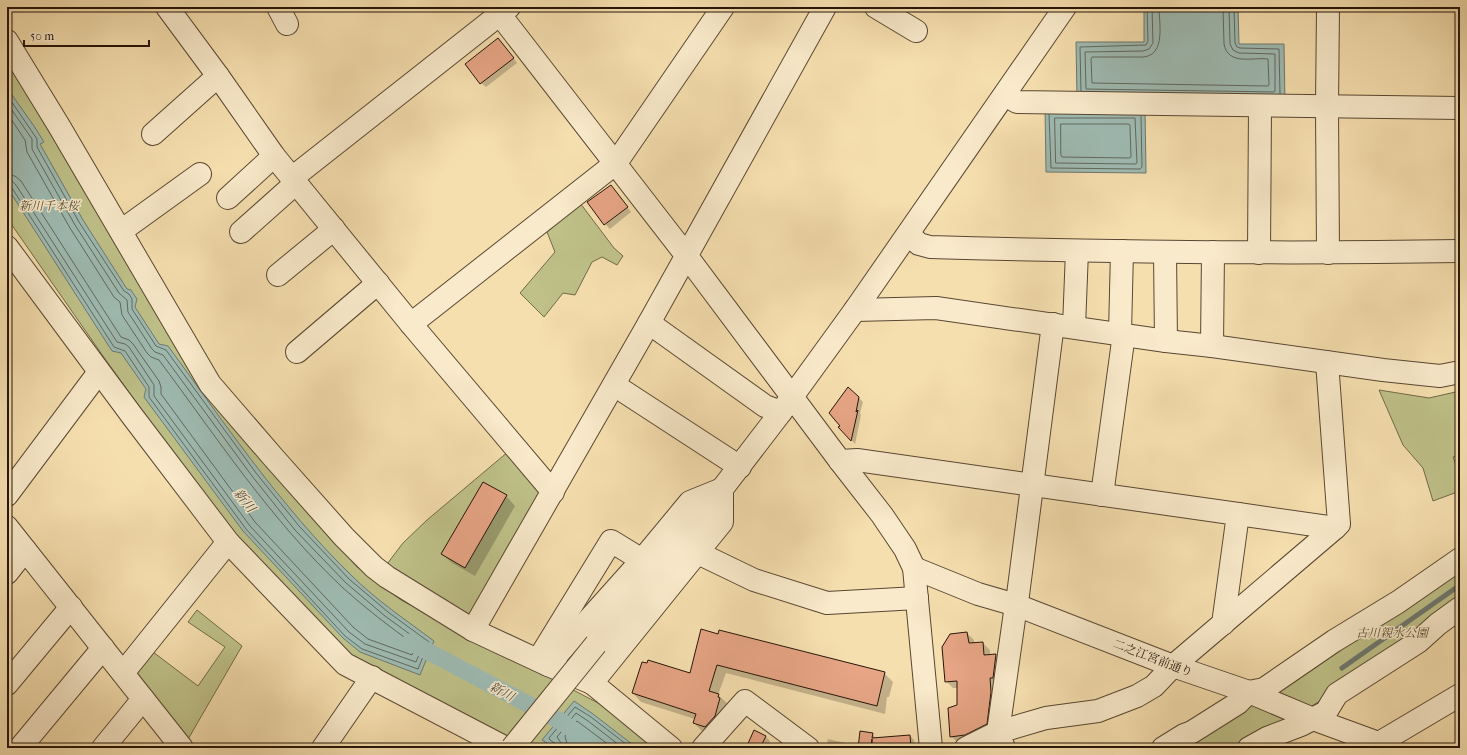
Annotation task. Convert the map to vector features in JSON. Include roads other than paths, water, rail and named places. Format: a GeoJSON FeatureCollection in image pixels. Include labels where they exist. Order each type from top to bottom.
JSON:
{"type":"FeatureCollection","features":[{"type":"Feature","properties":{"kind":"street"},"geometry":{"type":"LineString","coordinates":[[411,324],[616,164],[723,7]]}},
{"type":"Feature","properties":{"kind":"street"},"geometry":{"type":"LineString","coordinates":[[473,630],[614,385],[825,7]]}},
{"type":"Feature","properties":{"kind":"street"},"geometry":{"type":"LineString","coordinates":[[876,7],[916,31]]}},
{"type":"Feature","properties":{"kind":"street"},"geometry":{"type":"LineString","coordinates":[[7,247],[99,372],[228,542],[345,664],[372,677],[499,746],[596,644],[740,467],[855,310],[1065,7]]}},
{"type":"Feature","properties":{"kind":"street"},"geometry":{"type":"LineString","coordinates":[[1328,7],[1328,253]]}},
{"type":"Feature","properties":{"kind":"street"},"geometry":{"type":"LineString","coordinates":[[172,9],[274,156],[411,324],[553,492]]}},
{"type":"Feature","properties":{"kind":"street"},"geometry":{"type":"LineString","coordinates":[[241,232],[294,181],[501,9],[616,164],[686,255],[787,404],[840,461],[882,515],[905,549],[914,568],[931,748]]}},
{"type":"Feature","properties":{"kind":"street"},"geometry":{"type":"LineString","coordinates":[[7,41],[59,126],[210,384],[344,537],[374,567],[387,577],[473,630],[543,663],[592,683],[671,748]]}},
{"type":"Feature","properties":{"kind":"street"},"geometry":{"type":"LineString","coordinates":[[153,134],[218,76]]}},
{"type":"Feature","properties":{"kind":"street"},"geometry":{"type":"LineString","coordinates":[[1005,95],[1017,102],[1460,108]]}},
{"type":"Feature","properties":{"kind":"street"},"geometry":{"type":"LineString","coordinates":[[1259,252],[1260,106]]}},
{"type":"Feature","properties":{"kind":"street"},"geometry":{"type":"LineString","coordinates":[[228,198],[274,156]]}},
{"type":"Feature","properties":{"kind":"street"},"geometry":{"type":"LineString","coordinates":[[121,231],[200,174]]}},
{"type":"Feature","properties":{"kind":"street"},"geometry":{"type":"LineString","coordinates":[[278,276],[334,229]]}},
{"type":"Feature","properties":{"kind":"street"},"geometry":{"type":"LineString","coordinates":[[908,234],[919,244],[930,247],[1166,252],[1328,253],[1460,251]]}},
{"type":"Feature","properties":{"kind":"street"},"geometry":{"type":"LineString","coordinates":[[1001,740],[1016,605],[1033,486],[1077,251]]}},
{"type":"Feature","properties":{"kind":"street"},"geometry":{"type":"LineString","coordinates":[[1102,495],[1122,334],[1122,251]]}},
{"type":"Feature","properties":{"kind":"street"},"geometry":{"type":"LineString","coordinates":[[1166,252],[1166,341]]}},
{"type":"Feature","properties":{"kind":"street"},"geometry":{"type":"LineString","coordinates":[[1212,346],[1213,252]]}},
{"type":"Feature","properties":{"kind":"street"},"geometry":{"type":"LineString","coordinates":[[297,352],[378,283]]}},
{"type":"Feature","properties":{"kind":"street"},"geometry":{"type":"LineString","coordinates":[[855,310],[936,308],[1166,341],[1440,376],[1460,372]]}},
{"type":"Feature","properties":{"kind":"street"},"geometry":{"type":"LineString","coordinates":[[649,323],[765,406],[787,404]]}},
{"type":"Feature","properties":{"kind":"street"},"geometry":{"type":"LineString","coordinates":[[966,748],[1001,740],[1046,718],[1098,711],[1137,696],[1154,686],[1173,666],[1339,524],[1327,362]]}},
{"type":"Feature","properties":{"kind":"street"},"geometry":{"type":"LineString","coordinates":[[7,496],[99,372]]}},
{"type":"Feature","properties":{"kind":"street"},"geometry":{"type":"LineString","coordinates":[[614,385],[740,467]]}},
{"type":"Feature","properties":{"kind":"street"},"geometry":{"type":"LineString","coordinates":[[840,461],[857,460],[1335,528]]}},
{"type":"Feature","properties":{"kind":"street"},"geometry":{"type":"LineString","coordinates":[[543,663],[642,560],[690,502],[722,489]]}},
{"type":"Feature","properties":{"kind":"street"},"geometry":{"type":"LineString","coordinates":[[592,683],[722,522],[722,489]]}},
{"type":"Feature","properties":{"kind":"street"},"geometry":{"type":"LineString","coordinates":[[1223,624],[1238,514]]}},
{"type":"Feature","properties":{"kind":"street"},"geometry":{"type":"LineString","coordinates":[[7,527],[182,748]]}},
{"type":"Feature","properties":{"kind":"street"},"geometry":{"type":"LineString","coordinates":[[123,673],[228,542]]}},
{"type":"Feature","properties":{"kind":"street"},"geometry":{"type":"LineString","coordinates":[[543,663],[611,542],[642,560]]}},
{"type":"Feature","properties":{"kind":"street"},"geometry":{"type":"LineString","coordinates":[[7,573],[25,550]]}},
{"type":"Feature","properties":{"kind":"street"},"geometry":{"type":"LineString","coordinates":[[698,553],[754,580],[827,603],[917,598]]}},
{"type":"Feature","properties":{"kind":"street"},"geometry":{"type":"LineString","coordinates":[[1163,748],[1184,735],[1192,732],[1238,703],[1249,692],[1264,689],[1334,641],[1398,602],[1460,559]]}},
{"type":"Feature","properties":{"kind":"street","name":"二之江宮前通り"},"geometry":{"type":"LineString","coordinates":[[914,568],[978,594],[1016,605],[1173,666],[1249,692],[1313,719],[1386,745]]}},
{"type":"Feature","properties":{"kind":"street"},"geometry":{"type":"LineString","coordinates":[[7,684],[71,607]]}},
{"type":"Feature","properties":{"kind":"street"},"geometry":{"type":"LineString","coordinates":[[1249,748],[1267,738],[1326,712],[1337,694],[1418,642],[1438,624],[1460,608]]}},
{"type":"Feature","properties":{"kind":"street"},"geometry":{"type":"LineString","coordinates":[[20,748],[103,648]]}},
{"type":"Feature","properties":{"kind":"street"},"geometry":{"type":"LineString","coordinates":[[323,748],[372,677]]}},
{"type":"Feature","properties":{"kind":"street"},"geometry":{"type":"LineString","coordinates":[[1386,745],[1460,695]]}},
{"type":"Feature","properties":{"kind":"street"},"geometry":{"type":"LineString","coordinates":[[103,748],[143,698]]}},
{"type":"Feature","properties":{"kind":"street"},"geometry":{"type":"LineString","coordinates":[[703,748],[745,701],[808,748]]}},
{"type":"Feature","properties":{"kind":"water"},"geometry":{"type":"Polygon","coordinates":[[[1144,7],[1238,7],[1239,44],[1284,44],[1285,102],[1077,99],[1076,42],[1144,42],[1144,7]]]}},
{"type":"Feature","properties":{"kind":"water"},"geometry":{"type":"Polygon","coordinates":[[[7,88],[44,142],[40,144],[83,220],[127,289],[131,290],[137,299],[135,307],[159,344],[168,346],[255,465],[325,549],[351,575],[391,610],[434,641],[420,675],[360,652],[343,638],[243,531],[144,397],[146,389],[121,353],[112,351],[7,187],[7,88]]]}},
{"type":"Feature","properties":{"kind":"water"},"geometry":{"type":"Polygon","coordinates":[[[1045,108],[1145,109],[1146,173],[1046,172],[1045,108]]]}},
{"type":"Feature","properties":{"kind":"water"},"geometry":{"type":"Polygon","coordinates":[[[574,701],[637,748],[555,748],[542,740],[574,701]]]}},
{"type":"Feature","properties":{"kind":"waterway"},"geometry":{"type":"LineString","coordinates":[[1342,668],[1460,585]]}},
{"type":"Feature","properties":{"kind":"waterway","name":"新川"},"geometry":{"type":"LineString","coordinates":[[410,642],[562,722],[597,748]]}},
{"type":"Feature","properties":{"kind":"park label","name":"新川千本桜"},"geometry":{"type":"Point","coordinates":[49,206]}},
{"type":"Feature","properties":{"kind":"park label","name":"古川親水公園"},"geometry":{"type":"Point","coordinates":[1392,633]}}]}
